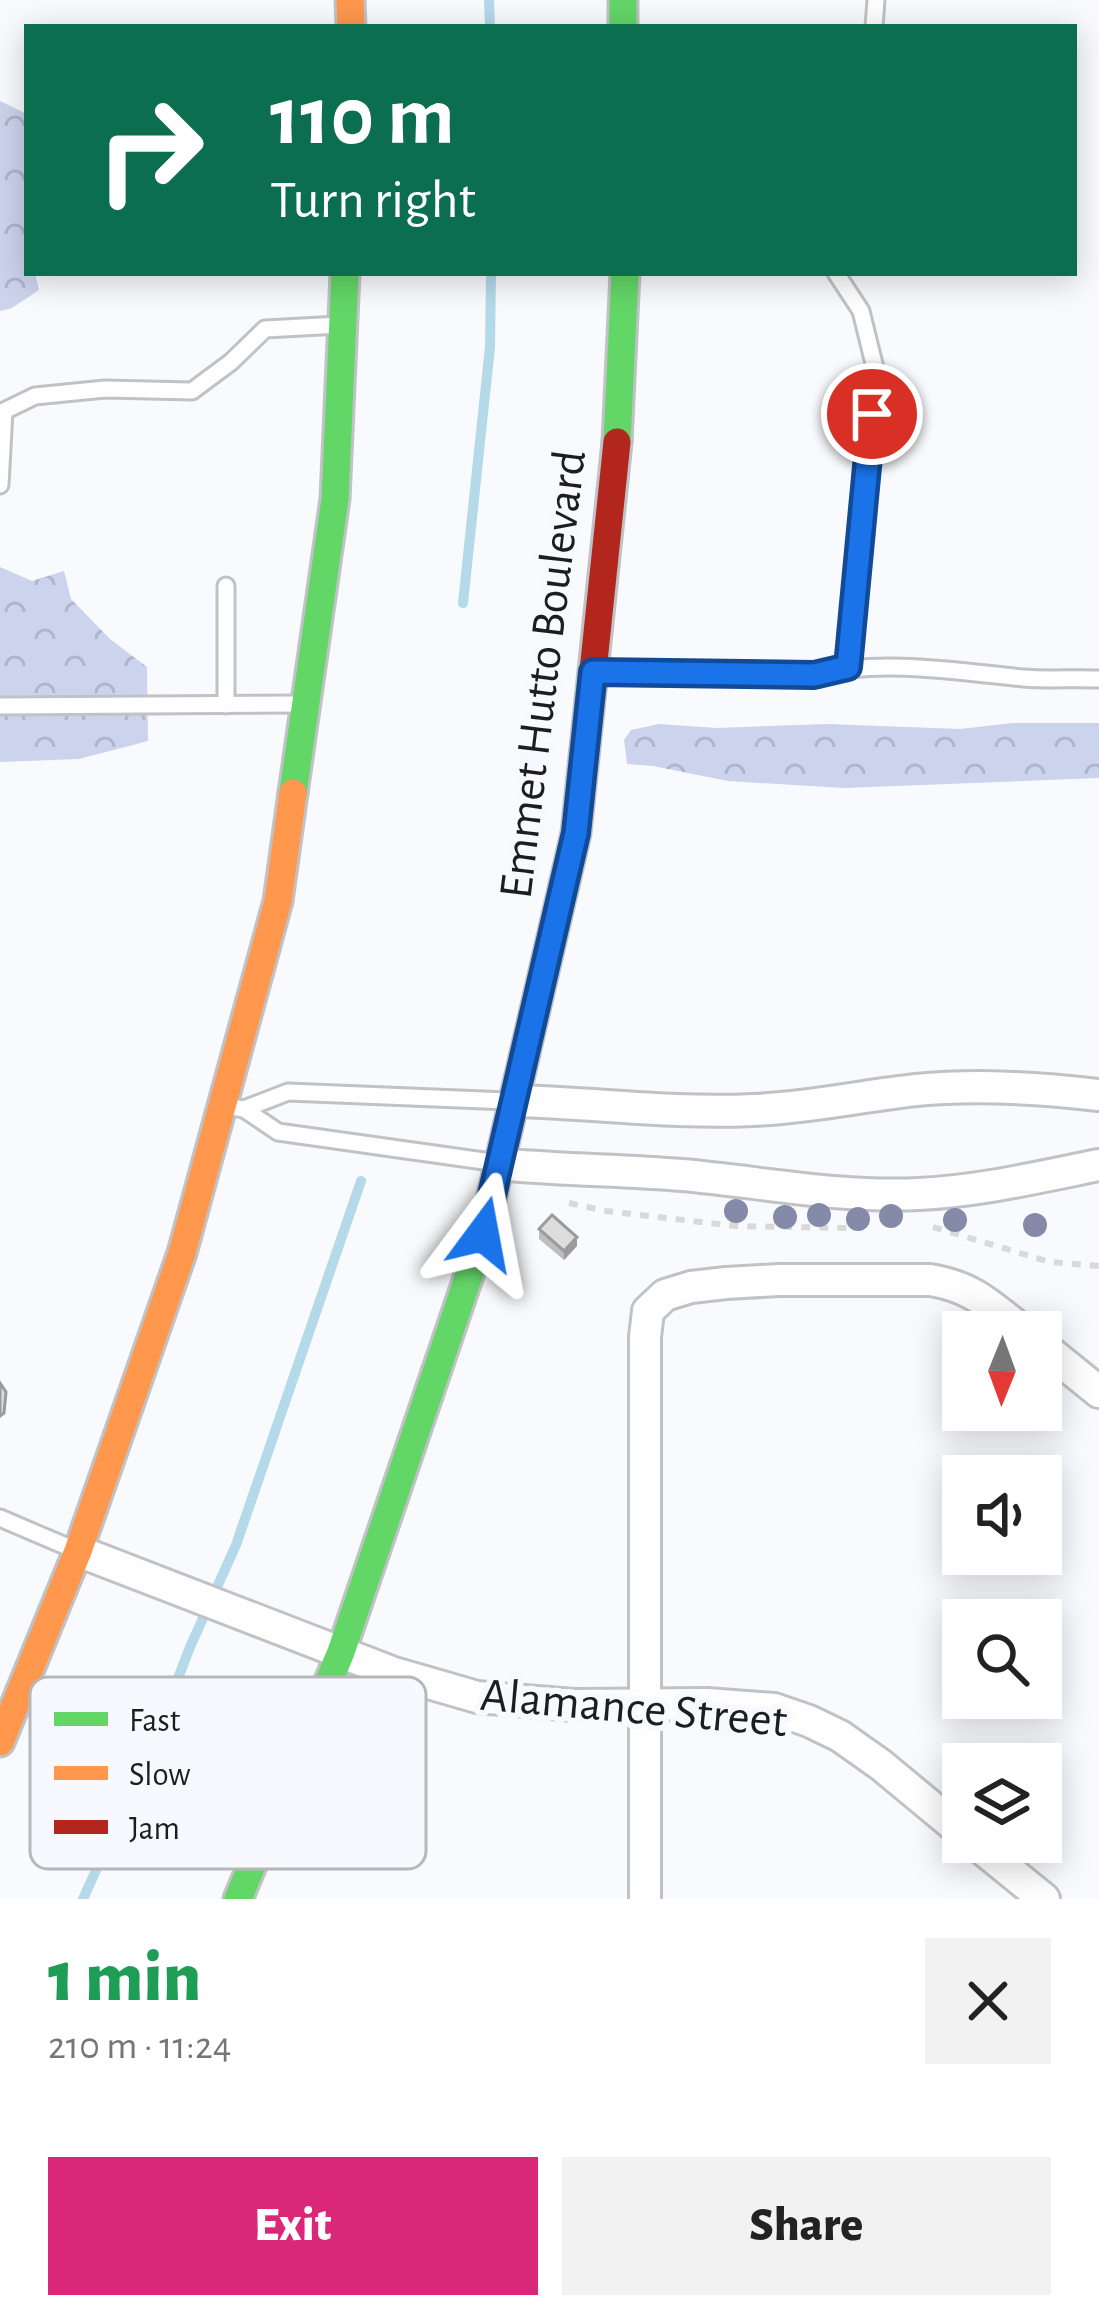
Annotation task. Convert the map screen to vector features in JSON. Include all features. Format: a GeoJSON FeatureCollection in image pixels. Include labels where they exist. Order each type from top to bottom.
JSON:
{"type":"FeatureCollection","features":[{"type":"Feature","properties":{"kind":"street"},"geometry":{"type":"LineString","coordinates":[[0,1742],[78,1551],[233,1107],[278,901],[334,499],[345,276]]}},
{"type":"Feature","properties":{"kind":"street","name":"Emmet Hutto Boulevard"},"geometry":{"type":"LineString","coordinates":[[331,1677],[483,1234],[576,833],[616,453],[625,276]]}},
{"type":"Feature","properties":{"kind":"street"},"geometry":{"type":"LineString","coordinates":[[514,1101],[733,1110],[982,1086],[1099,1096]]}},
{"type":"Feature","properties":{"kind":"street"},"geometry":{"type":"LineString","coordinates":[[500,1164],[680,1175],[796,1190],[918,1194],[1004,1185],[1099,1165]]}},
{"type":"Feature","properties":{"kind":"street"},"geometry":{"type":"LineString","coordinates":[[645,1899],[648,1311],[665,1295],[726,1282],[930,1280],[978,1295],[998,1311]]}},
{"type":"Feature","properties":{"kind":"street"},"geometry":{"type":"LineString","coordinates":[[1062,1362],[1099,1392]]}},
{"type":"Feature","properties":{"kind":"street","name":"Alamance Street"},"geometry":{"type":"LineString","coordinates":[[78,1551],[408,1677]]}},
{"type":"Feature","properties":{"kind":"street","name":"Alamance Street"},"geometry":{"type":"LineString","coordinates":[[426,1682],[477,1697],[574,1705],[707,1704],[774,1709],[840,1736],[942,1816]]}},
{"type":"Feature","properties":{"kind":"street"},"geometry":{"type":"LineString","coordinates":[[1000,1863],[1044,1899]]}},
{"type":"Feature","properties":{"kind":"street","name":"Emmet Hutto Boulevard"},"geometry":{"type":"LineString","coordinates":[[238,1899],[251,1869]]}},
{"type":"Feature","properties":{"kind":"lane"},"geometry":{"type":"LineString","coordinates":[[838,276],[862,311],[876,372],[848,667]]}},
{"type":"Feature","properties":{"kind":"lane"},"geometry":{"type":"LineString","coordinates":[[0,485],[4,411],[34,396],[105,389],[192,391],[265,328],[343,324]]}},
{"type":"Feature","properties":{"kind":"lane"},"geometry":{"type":"LineString","coordinates":[[226,586],[226,705]]}},
{"type":"Feature","properties":{"kind":"lane"},"geometry":{"type":"LineString","coordinates":[[593,672],[814,675],[848,667],[1099,679]]}},
{"type":"Feature","properties":{"kind":"lane"},"geometry":{"type":"LineString","coordinates":[[0,706],[306,704]]}},
{"type":"Feature","properties":{"kind":"lane"},"geometry":{"type":"LineString","coordinates":[[233,1107],[288,1092],[514,1101]]}},
{"type":"Feature","properties":{"kind":"lane"},"geometry":{"type":"LineString","coordinates":[[233,1107],[278,1132],[500,1164]]}},
{"type":"Feature","properties":{"kind":"lane"},"geometry":{"type":"LineString","coordinates":[[0,1518],[78,1551]]}},
{"type":"Feature","properties":{"kind":"path"},"geometry":{"type":"LineString","coordinates":[[567,1202],[735,1226],[865,1228]]}},
{"type":"Feature","properties":{"kind":"path"},"geometry":{"type":"LineString","coordinates":[[911,1227],[935,1226],[1050,1262],[1099,1266]]}},
{"type":"Feature","properties":{"kind":"green space"},"geometry":{"type":"Polygon","coordinates":[[[0,101],[24,113],[24,276],[36,276],[39,290],[0,311],[0,101]]]}},
{"type":"Feature","properties":{"kind":"green space"},"geometry":{"type":"Polygon","coordinates":[[[0,567],[32,581],[64,571],[71,599],[110,639],[147,667],[148,741],[79,759],[0,762],[0,567]]]}},
{"type":"Feature","properties":{"kind":"green space"},"geometry":{"type":"Polygon","coordinates":[[[1012,723],[1099,723],[1099,778],[844,788],[728,781],[627,764],[624,740],[631,730],[659,724],[960,729],[1012,723]]]}},
{"type":"Feature","properties":{"kind":"building"},"geometry":{"type":"Polygon","coordinates":[[[552,1215],[577,1237],[564,1251],[539,1229],[552,1215]]]}},
{"type":"Feature","properties":{"kind":"building"},"geometry":{"type":"Polygon","coordinates":[[[0,1383],[6,1392],[0,1416],[0,1383]]]}},
{"type":"Feature","properties":{"kind":"waterway"},"geometry":{"type":"LineString","coordinates":[[489,0],[490,24]]}},
{"type":"Feature","properties":{"kind":"waterway"},"geometry":{"type":"LineString","coordinates":[[463,603],[490,347],[491,276]]}},
{"type":"Feature","properties":{"kind":"waterway"},"geometry":{"type":"LineString","coordinates":[[178,1677],[236,1545],[361,1181]]}},
{"type":"Feature","properties":{"kind":"waterway"},"geometry":{"type":"LineString","coordinates":[[83,1899],[97,1869]]}},
{"type":"Feature","properties":{"kind":"traffic: fast"},"geometry":{"type":"LineString","coordinates":[[623,0],[623,24]]}},
{"type":"Feature","properties":{"kind":"traffic: fast"},"geometry":{"type":"LineString","coordinates":[[293,793],[335,499],[345,276]]}},
{"type":"Feature","properties":{"kind":"traffic: fast"},"geometry":{"type":"LineString","coordinates":[[617,442],[625,276]]}},
{"type":"Feature","properties":{"kind":"traffic: fast"},"geometry":{"type":"LineString","coordinates":[[331,1677],[483,1234],[564,885]]}},
{"type":"Feature","properties":{"kind":"traffic: fast"},"geometry":{"type":"LineString","coordinates":[[238,1899],[251,1869]]}},
{"type":"Feature","properties":{"kind":"traffic: slow"},"geometry":{"type":"LineString","coordinates":[[350,0],[351,24]]}},
{"type":"Feature","properties":{"kind":"traffic: slow"},"geometry":{"type":"LineString","coordinates":[[0,1742],[78,1551],[182,1253],[278,901],[293,793]]}},
{"type":"Feature","properties":{"kind":"traffic: jam"},"geometry":{"type":"LineString","coordinates":[[564,885],[576,833],[617,442]]}},
{"type":"Feature","properties":{"kind":"route"},"geometry":{"type":"LineString","coordinates":[[483,1234],[576,833],[593,672],[814,675],[848,667],[872,414]]}}]}
